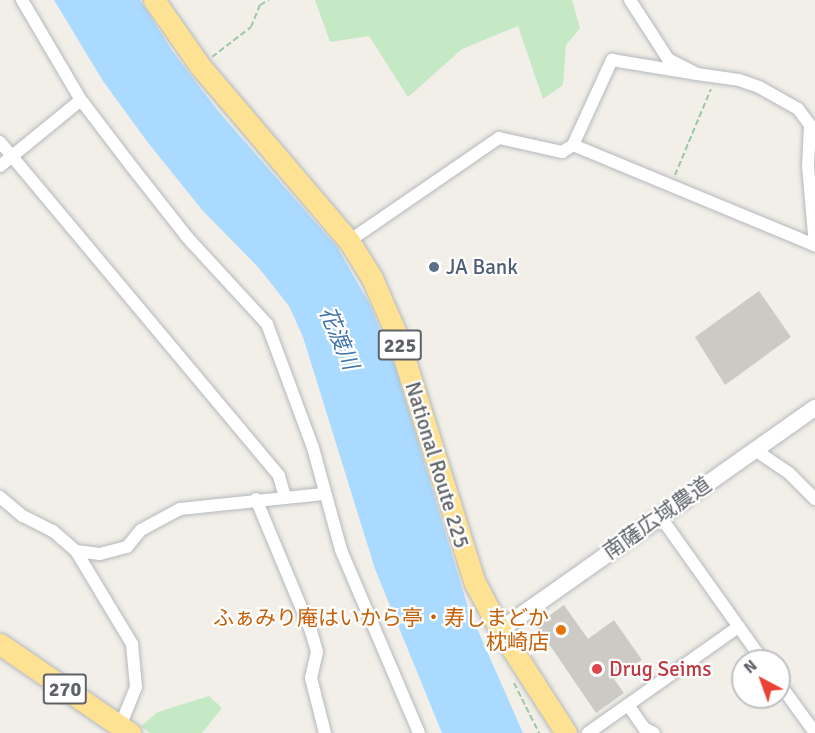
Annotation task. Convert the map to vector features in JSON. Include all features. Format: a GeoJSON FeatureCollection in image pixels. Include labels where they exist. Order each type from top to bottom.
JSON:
{"type":"FeatureCollection","features":[{"type":"Feature","properties":{"kind":"highway","name":"National Route 225"},"geometry":{"type":"LineString","coordinates":[[154,0],[200,66],[349,241],[386,306],[467,560],[500,630],[566,733]]}},
{"type":"Feature","properties":{"kind":"highway","name":"270"},"geometry":{"type":"LineString","coordinates":[[0,644],[123,730]]}},
{"type":"Feature","properties":{"kind":"street"},"geometry":{"type":"LineString","coordinates":[[22,0],[81,100],[187,237],[267,324],[313,448],[323,494],[368,621],[419,733]]}},
{"type":"Feature","properties":{"kind":"street"},"geometry":{"type":"LineString","coordinates":[[630,0],[668,59],[697,74]]}},
{"type":"Feature","properties":{"kind":"street"},"geometry":{"type":"LineString","coordinates":[[349,241],[499,138],[562,152],[573,145],[612,60],[716,79],[739,80],[780,96],[798,109],[810,125],[807,166],[814,246],[573,145]]}},
{"type":"Feature","properties":{"kind":"street"},"geometry":{"type":"LineString","coordinates":[[0,166],[81,100]]}},
{"type":"Feature","properties":{"kind":"street"},"geometry":{"type":"LineString","coordinates":[[0,142],[279,476],[285,497]]}},
{"type":"Feature","properties":{"kind":"street","name":"南薩広域農道"},"geometry":{"type":"LineString","coordinates":[[500,630],[815,408]]}},
{"type":"Feature","properties":{"kind":"street"},"geometry":{"type":"LineString","coordinates":[[755,450],[789,473],[815,499]]}},
{"type":"Feature","properties":{"kind":"street"},"geometry":{"type":"LineString","coordinates":[[75,551],[100,554],[127,547],[141,530],[180,509],[256,499],[323,494]]}},
{"type":"Feature","properties":{"kind":"street"},"geometry":{"type":"LineString","coordinates":[[0,497],[23,516],[53,531],[75,551],[132,644],[136,687],[123,730]]}},
{"type":"Feature","properties":{"kind":"street"},"geometry":{"type":"LineString","coordinates":[[256,499],[311,631],[317,652],[310,678],[325,733]]}},
{"type":"Feature","properties":{"kind":"street"},"geometry":{"type":"LineString","coordinates":[[660,516],[754,649]]}},
{"type":"Feature","properties":{"kind":"street"},"geometry":{"type":"LineString","coordinates":[[588,733],[738,627]]}},
{"type":"Feature","properties":{"kind":"street"},"geometry":{"type":"LineString","coordinates":[[791,700],[815,733]]}},
{"type":"Feature","properties":{"kind":"street"},"geometry":{"type":"LineString","coordinates":[[628,705],[644,728],[654,733]]}},
{"type":"Feature","properties":{"kind":"path"},"geometry":{"type":"LineString","coordinates":[[200,66],[251,27],[260,5],[269,0]]}},
{"type":"Feature","properties":{"kind":"path"},"geometry":{"type":"LineString","coordinates":[[671,186],[716,79]]}},
{"type":"Feature","properties":{"kind":"path"},"geometry":{"type":"LineString","coordinates":[[520,662],[513,686],[539,733]]}},
{"type":"Feature","properties":{"kind":"green space"},"geometry":{"type":"Polygon","coordinates":[[[315,0],[572,0],[580,28],[566,45],[563,85],[543,99],[518,26],[462,49],[408,97],[369,36],[330,42],[315,0]]]}},
{"type":"Feature","properties":{"kind":"green space"},"geometry":{"type":"Polygon","coordinates":[[[209,696],[222,708],[202,733],[150,733],[141,726],[158,712],[209,696]]]}},
{"type":"Feature","properties":{"kind":"water","name":"花渡川"},"geometry":{"type":"Polygon","coordinates":[[[54,0],[140,0],[173,52],[218,111],[337,247],[370,305],[396,369],[468,608],[523,733],[442,733],[375,569],[303,337],[289,306],[258,267],[203,211],[149,144],[103,81],[54,0]]]}},
{"type":"Feature","properties":{"kind":"building"},"geometry":{"type":"Polygon","coordinates":[[[759,291],[791,337],[725,385],[695,337],[759,291]]]}},
{"type":"Feature","properties":{"kind":"building","name":"Drug Seims"},"geometry":{"type":"Polygon","coordinates":[[[564,605],[588,639],[614,620],[642,660],[614,679],[624,693],[596,713],[536,625],[564,605]]]}},
{"type":"Feature","properties":{"kind":"place","name":"JA Bank"},"geometry":{"type":"Point","coordinates":[434,267]}},
{"type":"Feature","properties":{"kind":"place","name":"ふぁみり庵はいから亭・寿しまどか 枕崎店"},"geometry":{"type":"Point","coordinates":[561,630]}},
{"type":"Feature","properties":{"kind":"place","name":"Drug Seims"},"geometry":{"type":"Point","coordinates":[597,669]}}]}
